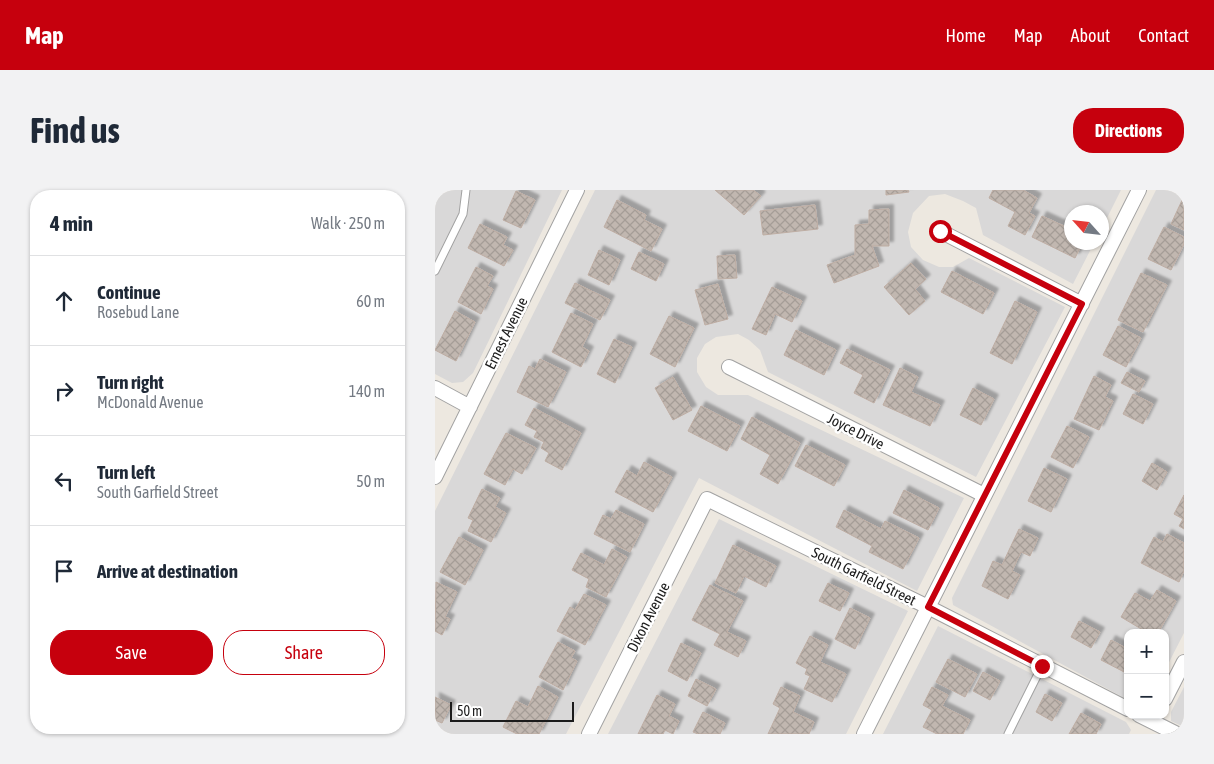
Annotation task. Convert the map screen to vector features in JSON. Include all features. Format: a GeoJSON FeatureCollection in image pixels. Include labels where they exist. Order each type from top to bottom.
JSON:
{"type":"FeatureCollection","features":[{"type":"Feature","properties":{"kind":"street","name":"Ernest Avenue"},"geometry":{"type":"LineString","coordinates":[[435,477],[577,190]]}},
{"type":"Feature","properties":{"kind":"street"},"geometry":{"type":"LineString","coordinates":[[864,734],[1139,190]]}},
{"type":"Feature","properties":{"kind":"street"},"geometry":{"type":"LineString","coordinates":[[940,231],[1082,304]]}},
{"type":"Feature","properties":{"kind":"street","name":"Joyce Drive"},"geometry":{"type":"LineString","coordinates":[[729,367],[984,495]]}},
{"type":"Feature","properties":{"kind":"street"},"geometry":{"type":"LineString","coordinates":[[435,388],[470,406]]}},
{"type":"Feature","properties":{"kind":"street","name":"South Garfield Street"},"geometry":{"type":"LineString","coordinates":[[707,499],[928,607],[1124,707]]}},
{"type":"Feature","properties":{"kind":"street","name":"Dixon Avenue"},"geometry":{"type":"LineString","coordinates":[[589,734],[707,499]]}},
{"type":"Feature","properties":{"kind":"street"},"geometry":{"type":"LineString","coordinates":[[1169,691],[1184,662]]}},
{"type":"Feature","properties":{"kind":"street"},"geometry":{"type":"LineString","coordinates":[[1153,724],[1177,734]]}},
{"type":"Feature","properties":{"kind":"lane"},"geometry":{"type":"LineString","coordinates":[[435,271],[463,214],[466,190]]}},
{"type":"Feature","properties":{"kind":"lane"},"geometry":{"type":"LineString","coordinates":[[1008,734],[1042,666]]}},
{"type":"Feature","properties":{"kind":"shaded area"},"geometry":{"type":"Polygon","coordinates":[[[435,190],[562,190],[473,373],[463,382],[452,383],[435,374],[435,190]]]}},
{"type":"Feature","properties":{"kind":"shaded area"},"geometry":{"type":"Polygon","coordinates":[[[595,190],[1121,190],[1109,214],[1109,205],[1064,205],[1064,250],[1090,250],[1073,284],[983,235],[976,208],[963,201],[945,194],[929,196],[913,213],[908,232],[911,247],[923,260],[939,267],[953,267],[969,258],[1065,307],[976,477],[768,372],[760,350],[749,340],[738,334],[716,337],[705,344],[697,358],[697,372],[706,387],[718,395],[748,395],[964,498],[917,591],[699,478],[566,734],[435,734],[435,511],[595,190]]]}},
{"type":"Feature","properties":{"kind":"shaded area"},"geometry":{"type":"Polygon","coordinates":[[[1156,190],[1184,190],[1184,633],[1169,662],[1169,629],[1124,629],[1124,698],[953,605],[952,598],[1156,190]]]}},
{"type":"Feature","properties":{"kind":"shaded area"},"geometry":{"type":"Polygon","coordinates":[[[719,519],[908,611],[846,734],[608,734],[719,519]]]}},
{"type":"Feature","properties":{"kind":"shaded area"},"geometry":{"type":"Polygon","coordinates":[[[938,626],[1126,722],[1131,730],[1129,734],[883,734],[938,626]]]}},
{"type":"Feature","properties":{"kind":"shaded area"},"geometry":{"type":"Polygon","coordinates":[[[1184,687],[1184,727],[1171,721],[1171,712],[1184,687]]]}},
{"type":"Feature","properties":{"kind":"building"},"geometry":{"type":"Polygon","coordinates":[[[715,190],[753,190],[761,196],[744,215],[715,190]]]}},
{"type":"Feature","properties":{"kind":"building"},"geometry":{"type":"Polygon","coordinates":[[[886,190],[908,190],[909,192],[886,195],[886,190]]]}},
{"type":"Feature","properties":{"kind":"building"},"geometry":{"type":"Polygon","coordinates":[[[993,190],[1023,190],[1037,198],[1029,213],[1035,216],[1025,235],[1008,226],[1015,212],[989,198],[993,190]]]}},
{"type":"Feature","properties":{"kind":"building"},"geometry":{"type":"Polygon","coordinates":[[[516,191],[535,200],[521,228],[503,220],[516,191]]]}},
{"type":"Feature","properties":{"kind":"building"},"geometry":{"type":"Polygon","coordinates":[[[1184,196],[1184,230],[1171,224],[1184,196]]]}},
{"type":"Feature","properties":{"kind":"building"},"geometry":{"type":"Polygon","coordinates":[[[617,200],[646,215],[644,220],[662,229],[651,251],[604,227],[617,200]]]}},
{"type":"Feature","properties":{"kind":"building"},"geometry":{"type":"Polygon","coordinates":[[[815,205],[818,229],[763,235],[760,211],[815,205]]]}},
{"type":"Feature","properties":{"kind":"building"},"geometry":{"type":"Polygon","coordinates":[[[889,209],[889,246],[872,246],[879,266],[834,283],[827,265],[855,255],[855,225],[869,224],[869,210],[889,209]]]}},
{"type":"Feature","properties":{"kind":"building"},"geometry":{"type":"Polygon","coordinates":[[[1042,216],[1064,226],[1064,250],[1079,250],[1075,258],[1032,237],[1042,216]]]}},
{"type":"Feature","properties":{"kind":"building"},"geometry":{"type":"Polygon","coordinates":[[[480,224],[507,237],[503,245],[513,250],[504,266],[468,248],[480,224]]]}},
{"type":"Feature","properties":{"kind":"building"},"geometry":{"type":"Polygon","coordinates":[[[1164,227],[1184,237],[1184,244],[1171,270],[1148,259],[1164,227]]]}},
{"type":"Feature","properties":{"kind":"building"},"geometry":{"type":"Polygon","coordinates":[[[599,250],[620,260],[609,285],[588,275],[599,250]]]}},
{"type":"Feature","properties":{"kind":"building"},"geometry":{"type":"Polygon","coordinates":[[[639,252],[664,264],[656,281],[631,269],[639,252]]]}},
{"type":"Feature","properties":{"kind":"building"},"geometry":{"type":"Polygon","coordinates":[[[735,255],[737,278],[718,279],[717,256],[735,255]]]}},
{"type":"Feature","properties":{"kind":"building"},"geometry":{"type":"Polygon","coordinates":[[[911,263],[926,279],[915,289],[925,301],[909,315],[884,287],[911,263]]]}},
{"type":"Feature","properties":{"kind":"building"},"geometry":{"type":"Polygon","coordinates":[[[476,267],[493,276],[487,286],[493,289],[481,314],[458,302],[476,267]]]}},
{"type":"Feature","properties":{"kind":"building"},"geometry":{"type":"Polygon","coordinates":[[[952,271],[994,293],[983,314],[941,292],[952,271]]]}},
{"type":"Feature","properties":{"kind":"building"},"geometry":{"type":"Polygon","coordinates":[[[1141,273],[1167,285],[1143,332],[1118,320],[1141,273]]]}},
{"type":"Feature","properties":{"kind":"building"},"geometry":{"type":"Polygon","coordinates":[[[575,283],[610,300],[600,320],[565,303],[575,283]]]}},
{"type":"Feature","properties":{"kind":"building"},"geometry":{"type":"Polygon","coordinates":[[[718,284],[728,319],[705,325],[695,290],[718,284]]]}},
{"type":"Feature","properties":{"kind":"building"},"geometry":{"type":"Polygon","coordinates":[[[772,287],[802,301],[792,322],[775,314],[766,335],[752,329],[772,287]]]}},
{"type":"Feature","properties":{"kind":"building"},"geometry":{"type":"Polygon","coordinates":[[[1015,301],[1037,312],[1012,364],[990,353],[1015,301]]]}},
{"type":"Feature","properties":{"kind":"building"},"geometry":{"type":"Polygon","coordinates":[[[455,311],[475,322],[456,361],[435,350],[455,311]]]}},
{"type":"Feature","properties":{"kind":"building"},"geometry":{"type":"Polygon","coordinates":[[[571,313],[593,324],[582,347],[589,351],[581,367],[552,352],[571,313]]]}},
{"type":"Feature","properties":{"kind":"building"},"geometry":{"type":"Polygon","coordinates":[[[669,316],[694,328],[675,367],[650,354],[669,316]]]}},
{"type":"Feature","properties":{"kind":"building"},"geometry":{"type":"Polygon","coordinates":[[[1118,326],[1141,338],[1126,367],[1103,355],[1118,326]]]}},
{"type":"Feature","properties":{"kind":"building"},"geometry":{"type":"Polygon","coordinates":[[[796,330],[836,350],[824,375],[784,355],[796,330]]]}},
{"type":"Feature","properties":{"kind":"building"},"geometry":{"type":"Polygon","coordinates":[[[614,339],[632,347],[615,383],[597,374],[614,339]]]}},
{"type":"Feature","properties":{"kind":"building"},"geometry":{"type":"Polygon","coordinates":[[[847,349],[890,370],[874,403],[854,393],[863,375],[840,363],[847,349]]]}},
{"type":"Feature","properties":{"kind":"building"},"geometry":{"type":"Polygon","coordinates":[[[540,359],[566,372],[548,407],[517,392],[529,366],[535,369],[540,359]]]}},
{"type":"Feature","properties":{"kind":"building"},"geometry":{"type":"Polygon","coordinates":[[[900,368],[918,377],[911,392],[940,405],[930,426],[883,405],[900,368]]]}},
{"type":"Feature","properties":{"kind":"building"},"geometry":{"type":"Polygon","coordinates":[[[1127,372],[1145,381],[1139,392],[1121,383],[1127,372]]]}},
{"type":"Feature","properties":{"kind":"building"},"geometry":{"type":"Polygon","coordinates":[[[1094,376],[1111,385],[1105,397],[1113,401],[1099,430],[1074,419],[1094,376]]]}},
{"type":"Feature","properties":{"kind":"building"},"geometry":{"type":"Polygon","coordinates":[[[673,377],[692,410],[673,420],[655,388],[673,377]]]}},
{"type":"Feature","properties":{"kind":"building"},"geometry":{"type":"Polygon","coordinates":[[[973,388],[994,399],[981,425],[960,415],[973,388]]]}},
{"type":"Feature","properties":{"kind":"building"},"geometry":{"type":"Polygon","coordinates":[[[1133,394],[1153,404],[1143,424],[1123,414],[1133,394]]]}},
{"type":"Feature","properties":{"kind":"building"},"geometry":{"type":"Polygon","coordinates":[[[701,406],[740,426],[727,451],[688,431],[701,406]]]}},
{"type":"Feature","properties":{"kind":"building"},"geometry":{"type":"Polygon","coordinates":[[[534,408],[581,433],[562,470],[545,461],[549,453],[541,448],[544,442],[534,437],[537,431],[525,425],[534,408]]]}},
{"type":"Feature","properties":{"kind":"building"},"geometry":{"type":"Polygon","coordinates":[[[752,417],[800,443],[778,484],[760,474],[770,455],[741,439],[752,417]]]}},
{"type":"Feature","properties":{"kind":"building"},"geometry":{"type":"Polygon","coordinates":[[[1067,426],[1089,437],[1073,468],[1051,457],[1067,426]]]}},
{"type":"Feature","properties":{"kind":"building"},"geometry":{"type":"Polygon","coordinates":[[[506,433],[536,448],[522,474],[513,469],[505,485],[484,474],[506,433]]]}},
{"type":"Feature","properties":{"kind":"building"},"geometry":{"type":"Polygon","coordinates":[[[806,445],[845,465],[834,486],[795,466],[806,445]]]}},
{"type":"Feature","properties":{"kind":"building"},"geometry":{"type":"Polygon","coordinates":[[[644,462],[672,477],[653,512],[615,492],[627,470],[637,476],[644,462]]]}},
{"type":"Feature","properties":{"kind":"building"},"geometry":{"type":"Polygon","coordinates":[[[1152,463],[1167,472],[1157,490],[1142,481],[1152,463]]]}},
{"type":"Feature","properties":{"kind":"building"},"geometry":{"type":"Polygon","coordinates":[[[1044,468],[1067,479],[1051,512],[1028,501],[1044,468]]]}},
{"type":"Feature","properties":{"kind":"building"},"geometry":{"type":"Polygon","coordinates":[[[482,489],[500,498],[495,507],[506,513],[491,542],[468,531],[473,520],[468,518],[482,489]]]}},
{"type":"Feature","properties":{"kind":"building"},"geometry":{"type":"Polygon","coordinates":[[[904,490],[939,508],[928,530],[893,513],[904,490]]]}},
{"type":"Feature","properties":{"kind":"building"},"geometry":{"type":"Polygon","coordinates":[[[1184,495],[1184,529],[1179,526],[1183,519],[1174,514],[1184,495]]]}},
{"type":"Feature","properties":{"kind":"building"},"geometry":{"type":"Polygon","coordinates":[[[616,510],[644,524],[630,552],[594,534],[603,515],[611,519],[616,510]]]}},
{"type":"Feature","properties":{"kind":"building"},"geometry":{"type":"Polygon","coordinates":[[[844,510],[881,529],[885,521],[919,538],[903,569],[869,552],[872,546],[836,527],[844,510]]]}},
{"type":"Feature","properties":{"kind":"building"},"geometry":{"type":"Polygon","coordinates":[[[1019,529],[1038,538],[1030,556],[1021,552],[1012,571],[1020,575],[1008,599],[982,586],[993,561],[1002,565],[1019,529]]]}},
{"type":"Feature","properties":{"kind":"building"},"geometry":{"type":"Polygon","coordinates":[[[1167,534],[1184,543],[1184,571],[1179,582],[1141,563],[1154,537],[1163,542],[1167,534]]]}},
{"type":"Feature","properties":{"kind":"building"},"geometry":{"type":"Polygon","coordinates":[[[459,537],[483,550],[465,585],[440,572],[459,537]]]}},
{"type":"Feature","properties":{"kind":"building"},"geometry":{"type":"Polygon","coordinates":[[[733,545],[776,566],[766,587],[744,576],[736,593],[715,583],[733,545]]]}},
{"type":"Feature","properties":{"kind":"building"},"geometry":{"type":"Polygon","coordinates":[[[612,549],[627,557],[606,597],[586,587],[589,579],[572,570],[581,553],[604,565],[612,549]]]}},
{"type":"Feature","properties":{"kind":"building"},"geometry":{"type":"Polygon","coordinates":[[[436,582],[457,592],[445,617],[450,619],[442,635],[435,631],[436,582]]]}},
{"type":"Feature","properties":{"kind":"building"},"geometry":{"type":"Polygon","coordinates":[[[828,583],[849,593],[840,611],[819,601],[828,583]]]}},
{"type":"Feature","properties":{"kind":"building"},"geometry":{"type":"Polygon","coordinates":[[[710,585],[743,601],[727,632],[746,641],[738,657],[714,645],[720,634],[692,620],[710,585]]]}},
{"type":"Feature","properties":{"kind":"building"},"geometry":{"type":"Polygon","coordinates":[[[1157,590],[1176,601],[1160,629],[1141,629],[1121,617],[1135,593],[1150,601],[1157,590]]]}},
{"type":"Feature","properties":{"kind":"building"},"geometry":{"type":"Polygon","coordinates":[[[584,594],[606,605],[585,645],[557,631],[570,607],[575,610],[584,594]]]}},
{"type":"Feature","properties":{"kind":"building"},"geometry":{"type":"Polygon","coordinates":[[[850,608],[870,618],[855,649],[835,639],[850,608]]]}},
{"type":"Feature","properties":{"kind":"building"},"geometry":{"type":"Polygon","coordinates":[[[1079,621],[1100,632],[1091,648],[1071,637],[1079,621]]]}},
{"type":"Feature","properties":{"kind":"building"},"geometry":{"type":"Polygon","coordinates":[[[810,636],[828,645],[820,662],[846,674],[832,702],[804,689],[810,676],[805,674],[807,669],[796,663],[810,636]]]}},
{"type":"Feature","properties":{"kind":"building"},"geometry":{"type":"Polygon","coordinates":[[[1111,640],[1124,647],[1124,672],[1101,660],[1111,640]]]}},
{"type":"Feature","properties":{"kind":"building"},"geometry":{"type":"Polygon","coordinates":[[[558,642],[575,651],[571,658],[577,661],[563,690],[539,677],[558,642]]]}},
{"type":"Feature","properties":{"kind":"building"},"geometry":{"type":"Polygon","coordinates":[[[681,643],[701,653],[687,681],[668,671],[681,643]]]}},
{"type":"Feature","properties":{"kind":"building"},"geometry":{"type":"Polygon","coordinates":[[[948,659],[977,674],[965,697],[936,682],[948,659]]]}},
{"type":"Feature","properties":{"kind":"building"},"geometry":{"type":"Polygon","coordinates":[[[983,672],[1000,681],[990,700],[973,691],[983,672]]]}},
{"type":"Feature","properties":{"kind":"building"},"geometry":{"type":"Polygon","coordinates":[[[696,679],[716,689],[707,706],[688,696],[696,679]]]}},
{"type":"Feature","properties":{"kind":"building"},"geometry":{"type":"Polygon","coordinates":[[[538,686],[558,697],[539,734],[517,734],[503,727],[516,701],[528,707],[538,686]]]}},
{"type":"Feature","properties":{"kind":"building"},"geometry":{"type":"Polygon","coordinates":[[[781,687],[800,696],[793,712],[814,722],[809,734],[768,734],[780,708],[773,704],[781,687]]]}},
{"type":"Feature","properties":{"kind":"building"},"geometry":{"type":"Polygon","coordinates":[[[932,687],[948,695],[942,706],[970,720],[963,734],[937,734],[923,727],[932,710],[923,705],[932,687]]]}},
{"type":"Feature","properties":{"kind":"building"},"geometry":{"type":"Polygon","coordinates":[[[1045,694],[1062,703],[1052,721],[1036,712],[1045,694]]]}},
{"type":"Feature","properties":{"kind":"building"},"geometry":{"type":"Polygon","coordinates":[[[657,695],[675,704],[669,716],[679,721],[673,734],[665,730],[663,734],[638,734],[657,695]]]}},
{"type":"Feature","properties":{"kind":"building"},"geometry":{"type":"Polygon","coordinates":[[[435,697],[451,705],[442,723],[435,720],[435,697]]]}},
{"type":"Feature","properties":{"kind":"building"},"geometry":{"type":"Polygon","coordinates":[[[703,712],[725,723],[720,734],[698,734],[693,732],[703,712]]]}},
{"type":"Feature","properties":{"kind":"building"},"geometry":{"type":"Polygon","coordinates":[[[1081,713],[1101,724],[1096,734],[1069,734],[1081,713]]]}},
{"type":"Feature","properties":{"kind":"route"},"geometry":{"type":"LineString","coordinates":[[940,231],[1082,304],[928,607],[1042,666]]}}]}
